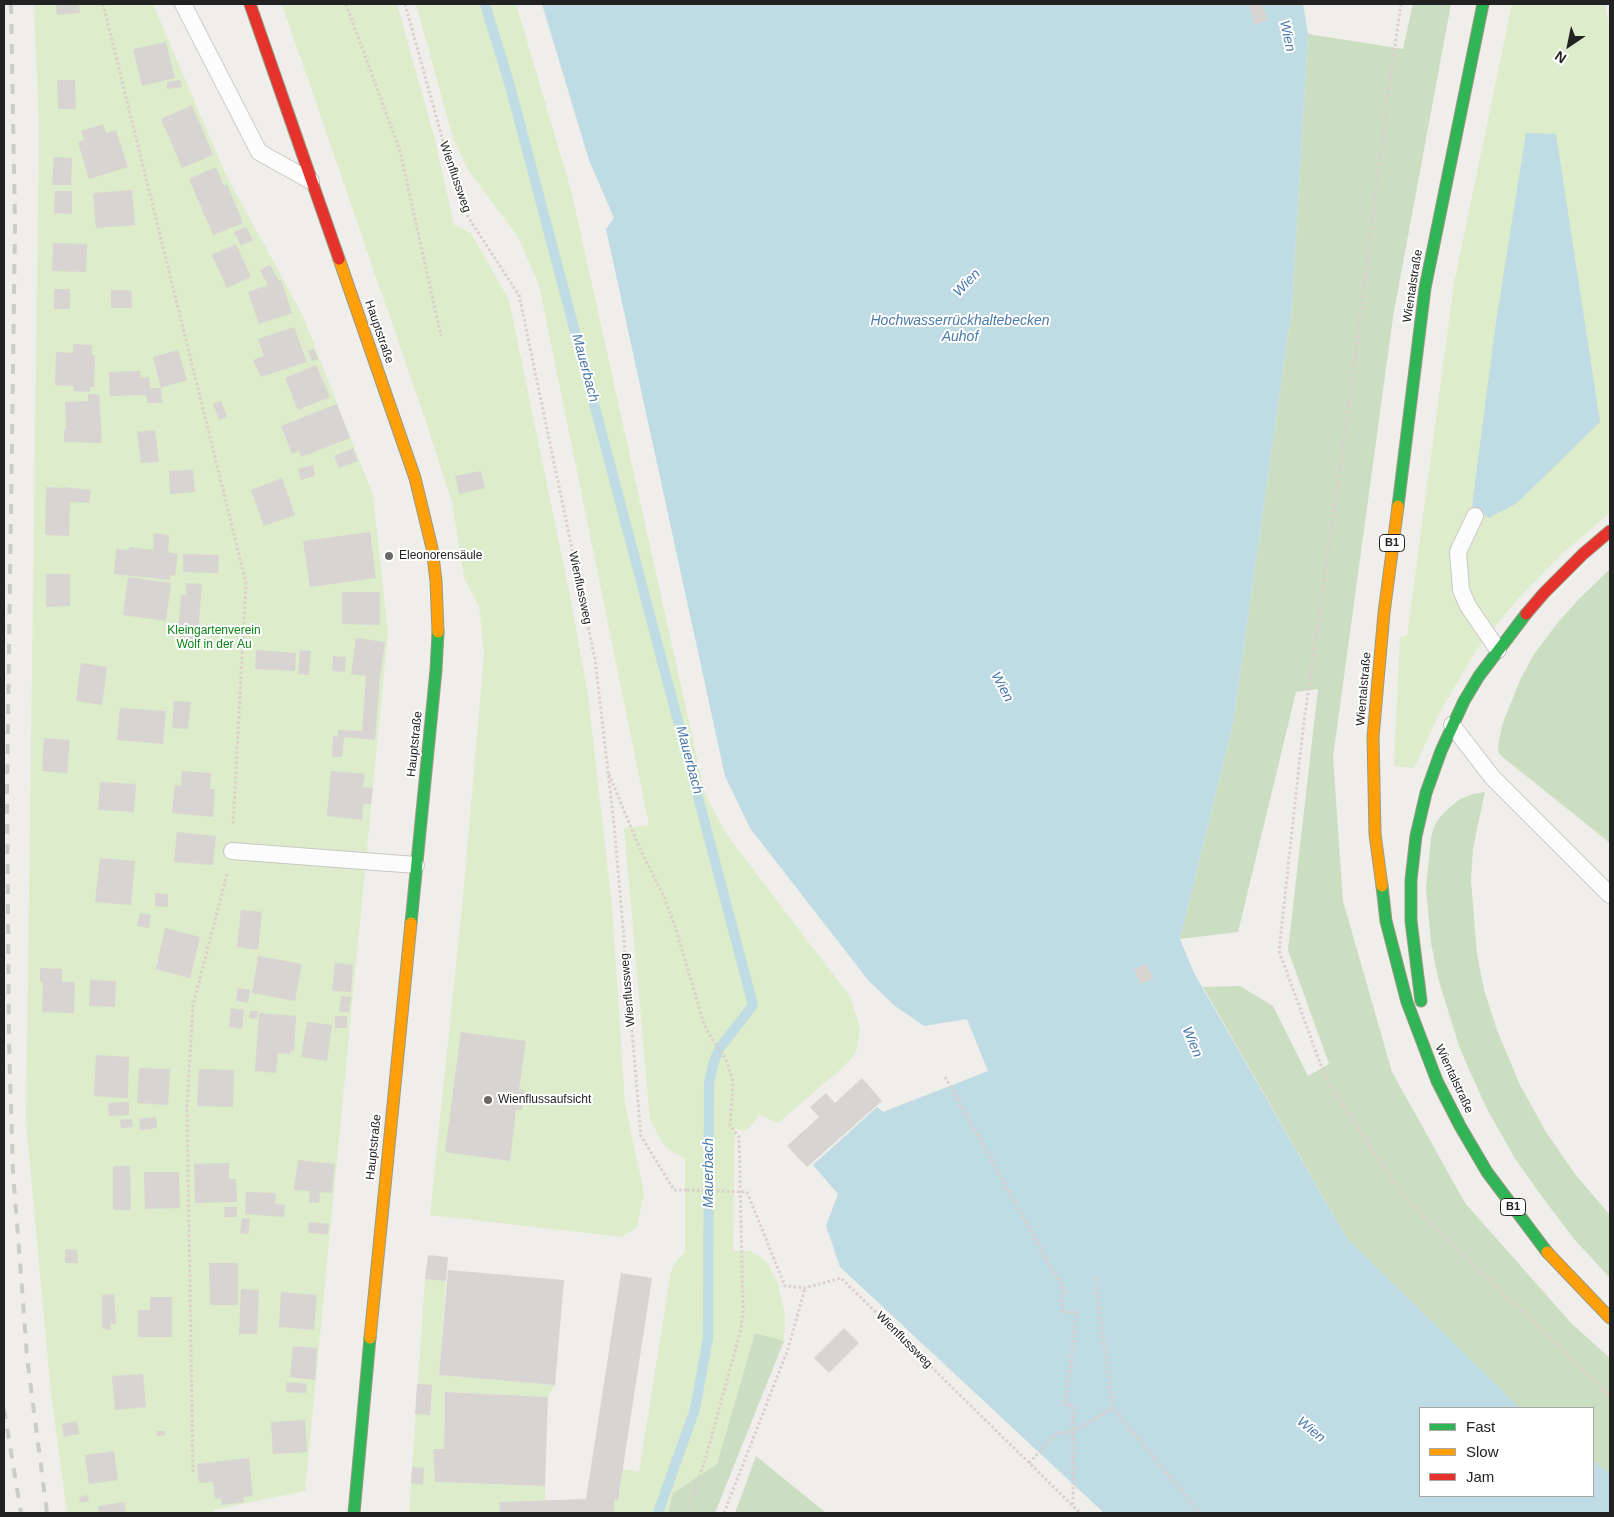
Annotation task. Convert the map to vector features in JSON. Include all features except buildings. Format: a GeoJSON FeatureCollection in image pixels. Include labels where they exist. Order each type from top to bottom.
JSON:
{"type":"FeatureCollection","features":[{"type":"Feature","properties":{"kind":"main road","name":"Hauptstraße"},"geometry":{"type":"LineString","coordinates":[[250,4],[415,478],[432,548],[436,581],[438,620],[436,670],[380,1228],[354,1513]]}},
{"type":"Feature","properties":{"kind":"main road","name":"Wientalstraße"},"geometry":{"type":"LineString","coordinates":[[1483,4],[1425,288],[1384,613],[1374,737],[1375,834],[1386,921],[1407,1002],[1437,1081],[1460,1126],[1487,1172],[1549,1254],[1610,1318]]}},
{"type":"Feature","properties":{"kind":"main road"},"geometry":{"type":"LineString","coordinates":[[1437,1081],[1422,1004],[1412,921],[1411,880],[1416,836],[1426,793],[1452,725],[1474,685],[1498,650],[1544,593],[1610,531]]}},
{"type":"Feature","properties":{"kind":"lane"},"geometry":{"type":"LineString","coordinates":[[184,4],[259,152],[311,181]]}},
{"type":"Feature","properties":{"kind":"lane"},"geometry":{"type":"LineString","coordinates":[[1474,516],[1458,552],[1461,590],[1468,606],[1498,650]]}},
{"type":"Feature","properties":{"kind":"lane"},"geometry":{"type":"LineString","coordinates":[[1452,725],[1492,777],[1610,895]]}},
{"type":"Feature","properties":{"kind":"lane"},"geometry":{"type":"LineString","coordinates":[[232,851],[416,865]]}},
{"type":"Feature","properties":{"kind":"path"},"geometry":{"type":"LineString","coordinates":[[103,4],[246,583],[232,851],[193,1005],[187,1107],[193,1472]]}},
{"type":"Feature","properties":{"kind":"path"},"geometry":{"type":"LineString","coordinates":[[346,4],[400,151],[441,336]]}},
{"type":"Feature","properties":{"kind":"path","name":"Wienflussweg"},"geometry":{"type":"LineString","coordinates":[[405,4],[450,166],[468,217],[519,295],[595,658],[614,824],[641,1136],[674,1190],[747,1192],[785,1286],[805,1288],[841,1278],[1080,1513]]}},
{"type":"Feature","properties":{"kind":"path"},"geometry":{"type":"LineString","coordinates":[[607,768],[639,847],[670,911],[697,1003],[711,1037],[726,1059],[733,1082],[730,1126],[739,1136],[743,1311],[741,1329],[705,1460],[686,1513]]}},
{"type":"Feature","properties":{"kind":"path"},"geometry":{"type":"LineString","coordinates":[[946,1077],[1065,1292],[1062,1295],[1062,1312],[1077,1314],[1065,1405],[1073,1405],[1073,1507]]}},
{"type":"Feature","properties":{"kind":"path"},"geometry":{"type":"LineString","coordinates":[[1095,1277],[1113,1408],[1200,1513]]}},
{"type":"Feature","properties":{"kind":"path"},"geometry":{"type":"LineString","coordinates":[[724,1513],[788,1349],[805,1288]]}},
{"type":"Feature","properties":{"kind":"path"},"geometry":{"type":"LineString","coordinates":[[1029,1463],[1057,1434],[1072,1432],[1113,1408]]}},
{"type":"Feature","properties":{"kind":"green space","name":"Kleingartenverein Wolf in der Au"},"geometry":{"type":"Polygon","coordinates":[[[34,4],[153,4],[226,175],[302,314],[373,495],[388,632],[305,1491],[214,1510],[214,1513],[67,1513],[51,1394],[26,1122],[39,128],[34,4]]]}},
{"type":"Feature","properties":{"kind":"green space"},"geometry":{"type":"Polygon","coordinates":[[[282,4],[397,4],[435,140],[454,225],[471,233],[509,300],[570,596],[588,695],[612,906],[625,1104],[644,1193],[637,1227],[622,1237],[430,1215],[463,897],[484,654],[479,606],[464,578],[452,502],[425,419],[282,4]]]}},
{"type":"Feature","properties":{"kind":"green space"},"geometry":{"type":"Polygon","coordinates":[[[416,4],[516,4],[571,190],[705,794],[727,835],[851,998],[860,1030],[856,1053],[841,1069],[778,1123],[760,1115],[746,1131],[735,1129],[733,1251],[750,1251],[766,1261],[777,1281],[785,1314],[784,1341],[755,1333],[717,1464],[673,1493],[668,1513],[614,1513],[614,1500],[618,1500],[623,1469],[639,1472],[671,1271],[677,1260],[685,1252],[685,1159],[665,1147],[650,1120],[624,828],[649,825],[539,285],[518,237],[468,170],[453,138],[416,4]]]}},
{"type":"Feature","properties":{"kind":"green space"},"geometry":{"type":"Polygon","coordinates":[[[1413,4],[1451,4],[1393,317],[1333,757],[1343,901],[1392,1072],[1465,1203],[1572,1324],[1610,1358],[1610,1473],[1594,1462],[1594,1407],[1519,1407],[1346,1237],[1203,987],[1240,986],[1273,1006],[1308,1076],[1329,1064],[1288,950],[1318,689],[1296,692],[1238,932],[1180,939],[1233,723],[1292,307],[1308,34],[1403,49],[1413,4]]]}},
{"type":"Feature","properties":{"kind":"green space"},"geometry":{"type":"Polygon","coordinates":[[[1512,4],[1605,4],[1610,29],[1610,513],[1565,551],[1516,601],[1477,649],[1441,710],[1414,768],[1394,766],[1400,637],[1407,636],[1454,283],[1512,4]]]}},
{"type":"Feature","properties":{"kind":"green space"},"geometry":{"type":"Polygon","coordinates":[[[1610,569],[1610,843],[1499,754],[1498,746],[1502,725],[1520,680],[1534,654],[1559,621],[1610,569]]]}},
{"type":"Feature","properties":{"kind":"green space"},"geometry":{"type":"Polygon","coordinates":[[[1485,792],[1473,848],[1471,880],[1477,954],[1484,990],[1497,1030],[1520,1085],[1546,1132],[1575,1174],[1610,1215],[1610,1278],[1574,1239],[1514,1157],[1486,1107],[1459,1046],[1438,978],[1431,943],[1426,888],[1434,826],[1440,817],[1460,799],[1485,792]]]}},
{"type":"Feature","properties":{"kind":"green space"},"geometry":{"type":"Polygon","coordinates":[[[425,1279],[446,1281],[439,1375],[555,1385],[548,1397],[445,1392],[444,1449],[433,1449],[435,1482],[545,1486],[545,1501],[499,1502],[500,1513],[409,1513],[425,1279]]]}},
{"type":"Feature","properties":{"kind":"green space"},"geometry":{"type":"Polygon","coordinates":[[[755,1333],[784,1341],[715,1513],[668,1513],[673,1493],[717,1464],[755,1333]]]}},
{"type":"Feature","properties":{"kind":"green space"},"geometry":{"type":"Polygon","coordinates":[[[756,1456],[826,1513],[735,1513],[756,1456]]]}},
{"type":"Feature","properties":{"kind":"water","name":"Hochwasserrückhaltebecken Auhof"},"geometry":{"type":"Polygon","coordinates":[[[542,4],[1303,4],[1308,34],[1292,307],[1233,723],[1180,939],[1194,973],[1346,1237],[1519,1407],[1419,1407],[1419,1497],[1594,1497],[1594,1462],[1610,1473],[1610,1513],[1104,1513],[840,1267],[826,1226],[838,1194],[813,1165],[877,1107],[883,1112],[988,1071],[967,1019],[924,1026],[895,1006],[868,980],[750,828],[725,776],[606,229],[614,218],[589,160],[542,4]]]}},
{"type":"Feature","properties":{"kind":"water"},"geometry":{"type":"Polygon","coordinates":[[[1526,133],[1556,134],[1600,422],[1517,503],[1489,518],[1472,506],[1496,322],[1526,133]]]}},
{"type":"Feature","properties":{"kind":"waterway","name":"Mauerbach"},"geometry":{"type":"LineString","coordinates":[[485,4],[510,86],[753,1005],[719,1049],[713,1064],[709,1084],[708,1338],[695,1409],[658,1513]]}},
{"type":"Feature","properties":{"kind":"railway"},"geometry":{"type":"LineString","coordinates":[[11,4],[15,226],[7,794],[9,1041],[13,1172],[27,1357],[47,1513]]}},
{"type":"Feature","properties":{"kind":"railway"},"geometry":{"type":"LineString","coordinates":[[4,1409],[21,1513]]}},
{"type":"Feature","properties":{"kind":"traffic: fast"},"geometry":{"type":"LineString","coordinates":[[1398,506],[1425,288],[1483,4]]}},
{"type":"Feature","properties":{"kind":"traffic: fast"},"geometry":{"type":"LineString","coordinates":[[1421,1001],[1411,921],[1411,880],[1416,836],[1426,793],[1441,751],[1464,701],[1479,676],[1526,614]]}},
{"type":"Feature","properties":{"kind":"traffic: fast"},"geometry":{"type":"LineString","coordinates":[[411,923],[436,670],[438,632]]}},
{"type":"Feature","properties":{"kind":"traffic: fast"},"geometry":{"type":"LineString","coordinates":[[1382,886],[1386,921],[1407,1002],[1437,1081],[1460,1126],[1487,1172],[1547,1252]]}},
{"type":"Feature","properties":{"kind":"traffic: fast"},"geometry":{"type":"LineString","coordinates":[[354,1513],[370,1338]]}},
{"type":"Feature","properties":{"kind":"traffic: slow"},"geometry":{"type":"LineString","coordinates":[[339,259],[415,478],[432,548],[436,581],[438,632]]}},
{"type":"Feature","properties":{"kind":"traffic: slow"},"geometry":{"type":"LineString","coordinates":[[1382,886],[1375,834],[1373,737],[1384,613],[1398,506]]}},
{"type":"Feature","properties":{"kind":"traffic: slow"},"geometry":{"type":"LineString","coordinates":[[370,1338],[411,923]]}},
{"type":"Feature","properties":{"kind":"traffic: slow"},"geometry":{"type":"LineString","coordinates":[[1547,1252],[1610,1318]]}},
{"type":"Feature","properties":{"kind":"traffic: jam"},"geometry":{"type":"LineString","coordinates":[[250,4],[339,259]]}},
{"type":"Feature","properties":{"kind":"traffic: jam"},"geometry":{"type":"LineString","coordinates":[[1526,614],[1583,554],[1610,531]]}},
{"type":"Feature","properties":{"kind":"place","name":"Eleonorensäule"},"geometry":{"type":"Point","coordinates":[389,556]}},
{"type":"Feature","properties":{"kind":"place","name":"Wienflussaufsicht"},"geometry":{"type":"Point","coordinates":[488,1100]}},
{"type":"Feature","properties":{"kind":"water label","name":"Wien"},"geometry":{"type":"Point","coordinates":[1287,36]}},
{"type":"Feature","properties":{"kind":"water label","name":"Wien"},"geometry":{"type":"Point","coordinates":[967,283]}},
{"type":"Feature","properties":{"kind":"water label","name":"Wien"},"geometry":{"type":"Point","coordinates":[1002,687]}},
{"type":"Feature","properties":{"kind":"water label","name":"Wien"},"geometry":{"type":"Point","coordinates":[1192,1042]}},
{"type":"Feature","properties":{"kind":"water label","name":"Wien"},"geometry":{"type":"Point","coordinates":[1311,1430]}}]}
